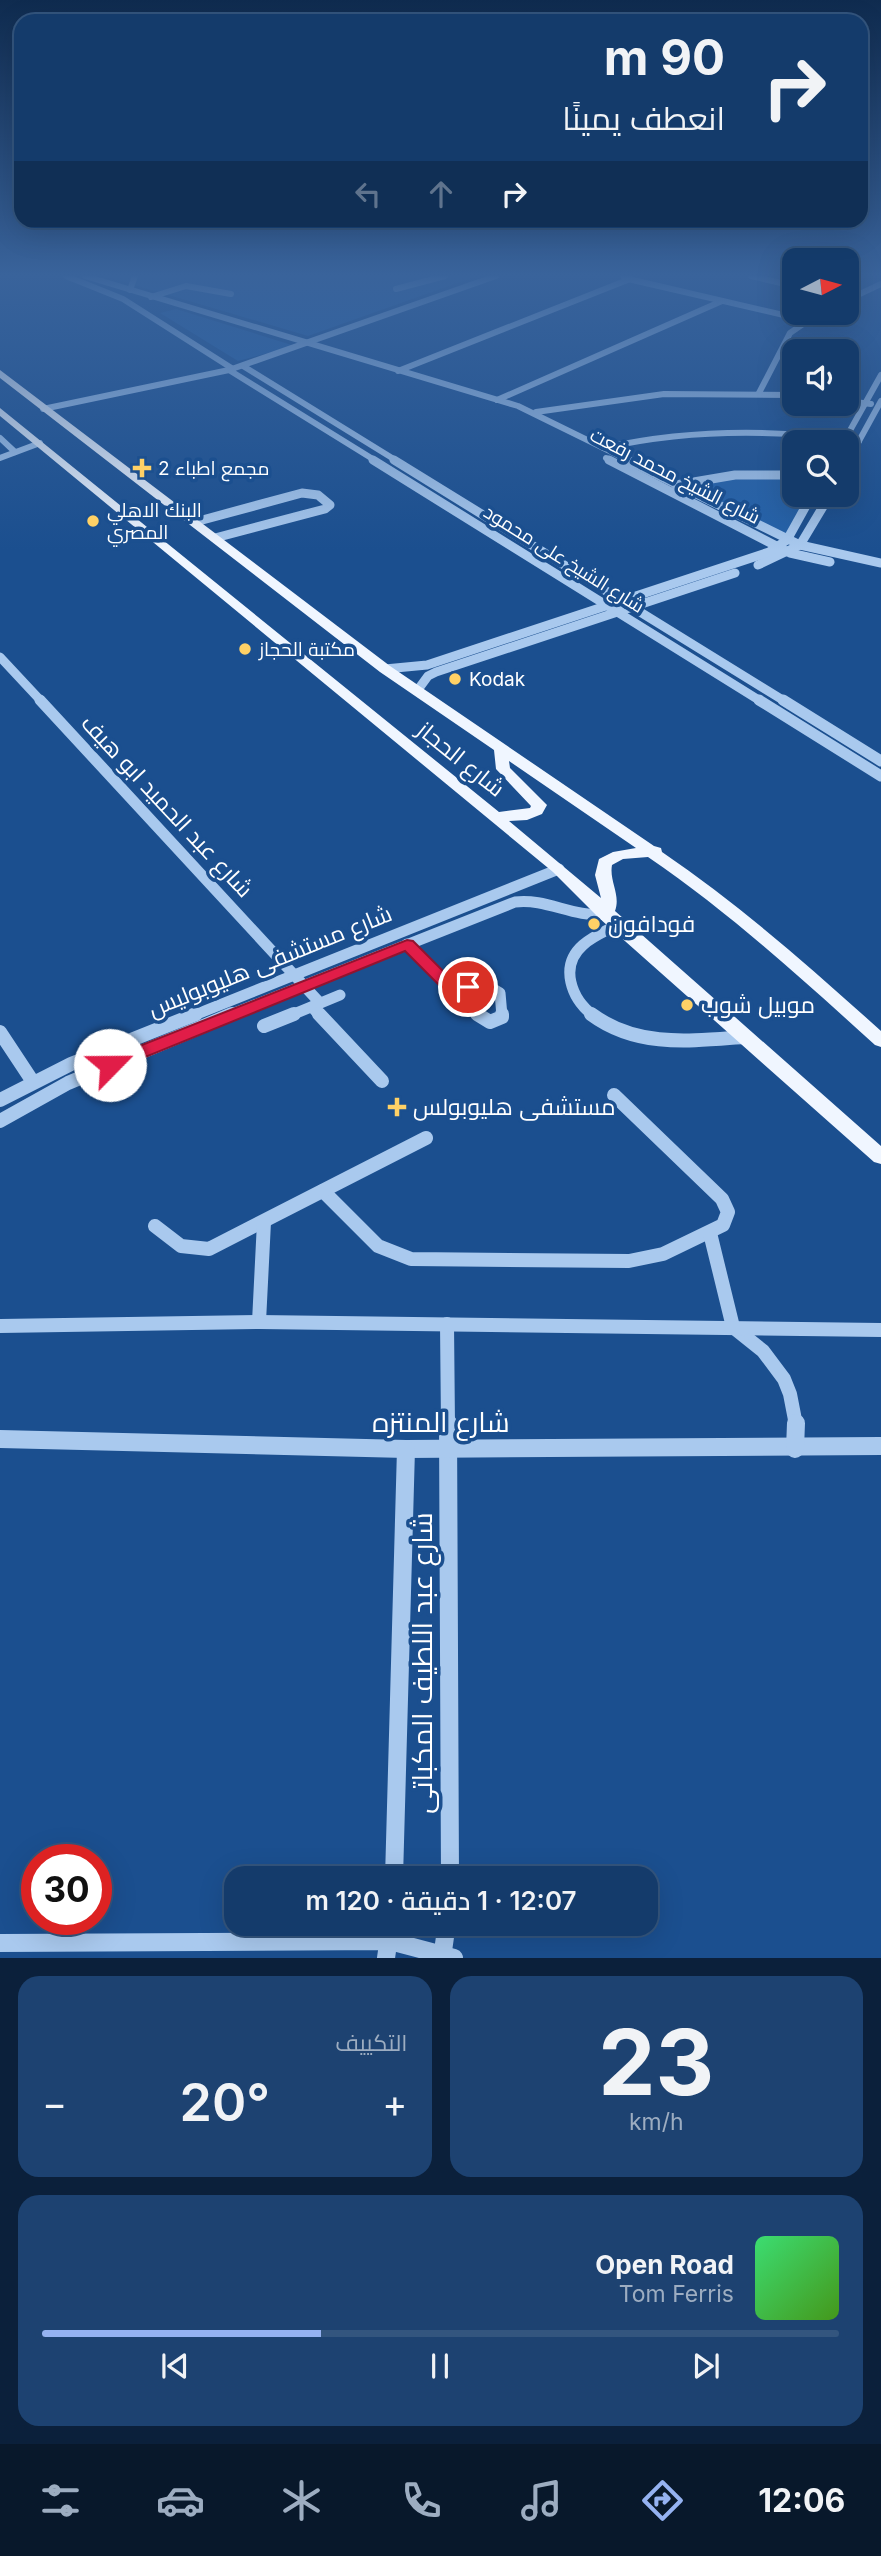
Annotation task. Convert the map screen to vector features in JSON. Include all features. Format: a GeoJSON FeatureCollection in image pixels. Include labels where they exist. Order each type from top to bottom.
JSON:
{"type":"FeatureCollection","features":[{"type":"Feature","properties":{"kind":"main road","name":"شارع الحجاز"},"geometry":{"type":"LineString","coordinates":[[0,373],[43,409],[385,669],[501,751],[655,851],[771,941],[881,1041]]}},
{"type":"Feature","properties":{"kind":"main road","name":"شارع الحجاز"},"geometry":{"type":"LineString","coordinates":[[0,411],[559,869],[611,919],[881,1157]]}},
{"type":"Feature","properties":{"kind":"main road"},"geometry":{"type":"LineString","coordinates":[[495,817],[527,815],[537,811],[539,804],[509,777],[499,760],[501,751]]}},
{"type":"Feature","properties":{"kind":"main road"},"geometry":{"type":"LineString","coordinates":[[611,919],[603,873],[605,862],[619,855],[655,851]]}},
{"type":"Feature","properties":{"kind":"street"},"geometry":{"type":"LineString","coordinates":[[43,409],[240,367]]}},
{"type":"Feature","properties":{"kind":"street","name":"شارع الشيخ محمد رفعت"},"geometry":{"type":"LineString","coordinates":[[363,367],[518,413],[790,552],[881,570]]}},
{"type":"Feature","properties":{"kind":"street","name":"شارع الشيخ محمد رفعت"},"geometry":{"type":"LineString","coordinates":[[386,367],[536,412],[787,540],[881,562]]}},
{"type":"Feature","properties":{"kind":"street"},"geometry":{"type":"LineString","coordinates":[[398,371],[407,367]]}},
{"type":"Feature","properties":{"kind":"street"},"geometry":{"type":"LineString","coordinates":[[497,400],[571,367]]}},
{"type":"Feature","properties":{"kind":"street"},"geometry":{"type":"LineString","coordinates":[[759,393],[772,367]]}},
{"type":"Feature","properties":{"kind":"street","name":"شارع الشيخ على محمود"},"geometry":{"type":"LineString","coordinates":[[235,369],[621,600],[881,761]]}},
{"type":"Feature","properties":{"kind":"street","name":"شارع الشيخ على محمود"},"geometry":{"type":"LineString","coordinates":[[235,369],[881,776]]}},
{"type":"Feature","properties":{"kind":"street"},"geometry":{"type":"LineString","coordinates":[[850,430],[881,376]]}},
{"type":"Feature","properties":{"kind":"street"},"geometry":{"type":"LineString","coordinates":[[536,412],[626,397],[782,394]]}},
{"type":"Feature","properties":{"kind":"street"},"geometry":{"type":"LineString","coordinates":[[859,402],[880,404],[859,441]]}},
{"type":"Feature","properties":{"kind":"street"},"geometry":{"type":"LineString","coordinates":[[593,451],[652,438],[732,431],[782,435]]}},
{"type":"Feature","properties":{"kind":"street"},"geometry":{"type":"LineString","coordinates":[[0,438],[15,452]]}},
{"type":"Feature","properties":{"kind":"street"},"geometry":{"type":"LineString","coordinates":[[0,458],[40,443]]}},
{"type":"Feature","properties":{"kind":"street"},"geometry":{"type":"LineString","coordinates":[[665,488],[735,475],[782,475]]}},
{"type":"Feature","properties":{"kind":"street"},"geometry":{"type":"LineString","coordinates":[[195,522],[308,493],[318,495],[330,505],[325,509],[215,538]]}},
{"type":"Feature","properties":{"kind":"street"},"geometry":{"type":"LineString","coordinates":[[261,504],[284,520]]}},
{"type":"Feature","properties":{"kind":"street"},"geometry":{"type":"LineString","coordinates":[[385,669],[427,665],[607,604],[752,559],[779,547],[787,540],[805,507]]}},
{"type":"Feature","properties":{"kind":"street"},"geometry":{"type":"LineString","coordinates":[[416,691],[428,676],[436,672],[790,552],[800,545],[823,507]]}},
{"type":"Feature","properties":{"kind":"street"},"geometry":{"type":"LineString","coordinates":[[238,510],[261,526]]}},
{"type":"Feature","properties":{"kind":"street","name":"شارع عبد الحميد ابو هيف"},"geometry":{"type":"LineString","coordinates":[[0,657],[303,984],[316,1005],[382,1081]]}},
{"type":"Feature","properties":{"kind":"street","name":"شارع مستشفى هليوبوليس"},"geometry":{"type":"LineString","coordinates":[[0,1100],[33,1082],[293,973],[559,869]]}},
{"type":"Feature","properties":{"kind":"street","name":"شارع مستشفى هليوبوليس"},"geometry":{"type":"LineString","coordinates":[[0,1121],[38,1098],[110,1065],[303,984],[521,901],[543,901],[575,915],[611,919]]}},
{"type":"Feature","properties":{"kind":"street"},"geometry":{"type":"LineString","coordinates":[[611,919],[580,948],[571,963],[570,979],[576,996],[589,1012],[620,1030],[659,1040],[743,1037]]}},
{"type":"Feature","properties":{"kind":"street"},"geometry":{"type":"LineString","coordinates":[[407,944],[450,987]]}},
{"type":"Feature","properties":{"kind":"street"},"geometry":{"type":"LineString","coordinates":[[264,1026],[340,995]]}},
{"type":"Feature","properties":{"kind":"street"},"geometry":{"type":"LineString","coordinates":[[0,1032],[33,1082]]}},
{"type":"Feature","properties":{"kind":"street"},"geometry":{"type":"LineString","coordinates":[[323,1191],[378,1246],[411,1259],[629,1261],[663,1254],[723,1225],[728,1217],[728,1208],[722,1199],[614,1095]]}},
{"type":"Feature","properties":{"kind":"street"},"geometry":{"type":"LineString","coordinates":[[155,1226],[181,1246],[202,1249],[223,1244],[426,1138]]}},
{"type":"Feature","properties":{"kind":"street"},"geometry":{"type":"LineString","coordinates":[[259,1322],[264,1222]]}},
{"type":"Feature","properties":{"kind":"street"},"geometry":{"type":"LineString","coordinates":[[710,1233],[733,1327],[755,1342],[786,1380],[795,1402],[798,1426],[795,1448]]}},
{"type":"Feature","properties":{"kind":"street"},"geometry":{"type":"LineString","coordinates":[[0,1326],[259,1322],[881,1330]]}},
{"type":"Feature","properties":{"kind":"street","name":"شارع عبد اللطيف المكباتى"},"geometry":{"type":"LineString","coordinates":[[447,1324],[450,1866]]}},
{"type":"Feature","properties":{"kind":"street","name":"شارع المنتزه"},"geometry":{"type":"LineString","coordinates":[[0,1439],[406,1449],[881,1447]]}},
{"type":"Feature","properties":{"kind":"street","name":"شارع عبد اللطيف المكباتى"},"geometry":{"type":"LineString","coordinates":[[394,1866],[406,1449]]}},
{"type":"Feature","properties":{"kind":"street"},"geometry":{"type":"LineString","coordinates":[[0,1943],[389,1941],[446,1956],[447,1936]]}},
{"type":"Feature","properties":{"kind":"shaded area"},"geometry":{"type":"Polygon","coordinates":[[[782,476],[782,507],[806,507],[787,540],[677,484],[695,480],[782,476]]]}},
{"type":"Feature","properties":{"kind":"place","name":"مجمع اطباء 2"},"geometry":{"type":"Point","coordinates":[142,468]}},
{"type":"Feature","properties":{"kind":"place","name":"البنك الاهلي المصري"},"geometry":{"type":"Point","coordinates":[93,521]}},
{"type":"Feature","properties":{"kind":"place","name":"مكتبة الحجاز"},"geometry":{"type":"Point","coordinates":[245,649]}},
{"type":"Feature","properties":{"kind":"place","name":"Kodak"},"geometry":{"type":"Point","coordinates":[455,679]}},
{"type":"Feature","properties":{"kind":"place","name":"فودافون"},"geometry":{"type":"Point","coordinates":[594,924]}},
{"type":"Feature","properties":{"kind":"place","name":"موبيل شوب"},"geometry":{"type":"Point","coordinates":[687,1005]}},
{"type":"Feature","properties":{"kind":"place","name":"مستشفى هليوبولس"},"geometry":{"type":"Point","coordinates":[397,1107]}},
{"type":"Feature","properties":{"kind":"route"},"geometry":{"type":"LineString","coordinates":[[110,1065],[303,984],[407,944],[450,987],[468,987]]}}]}
